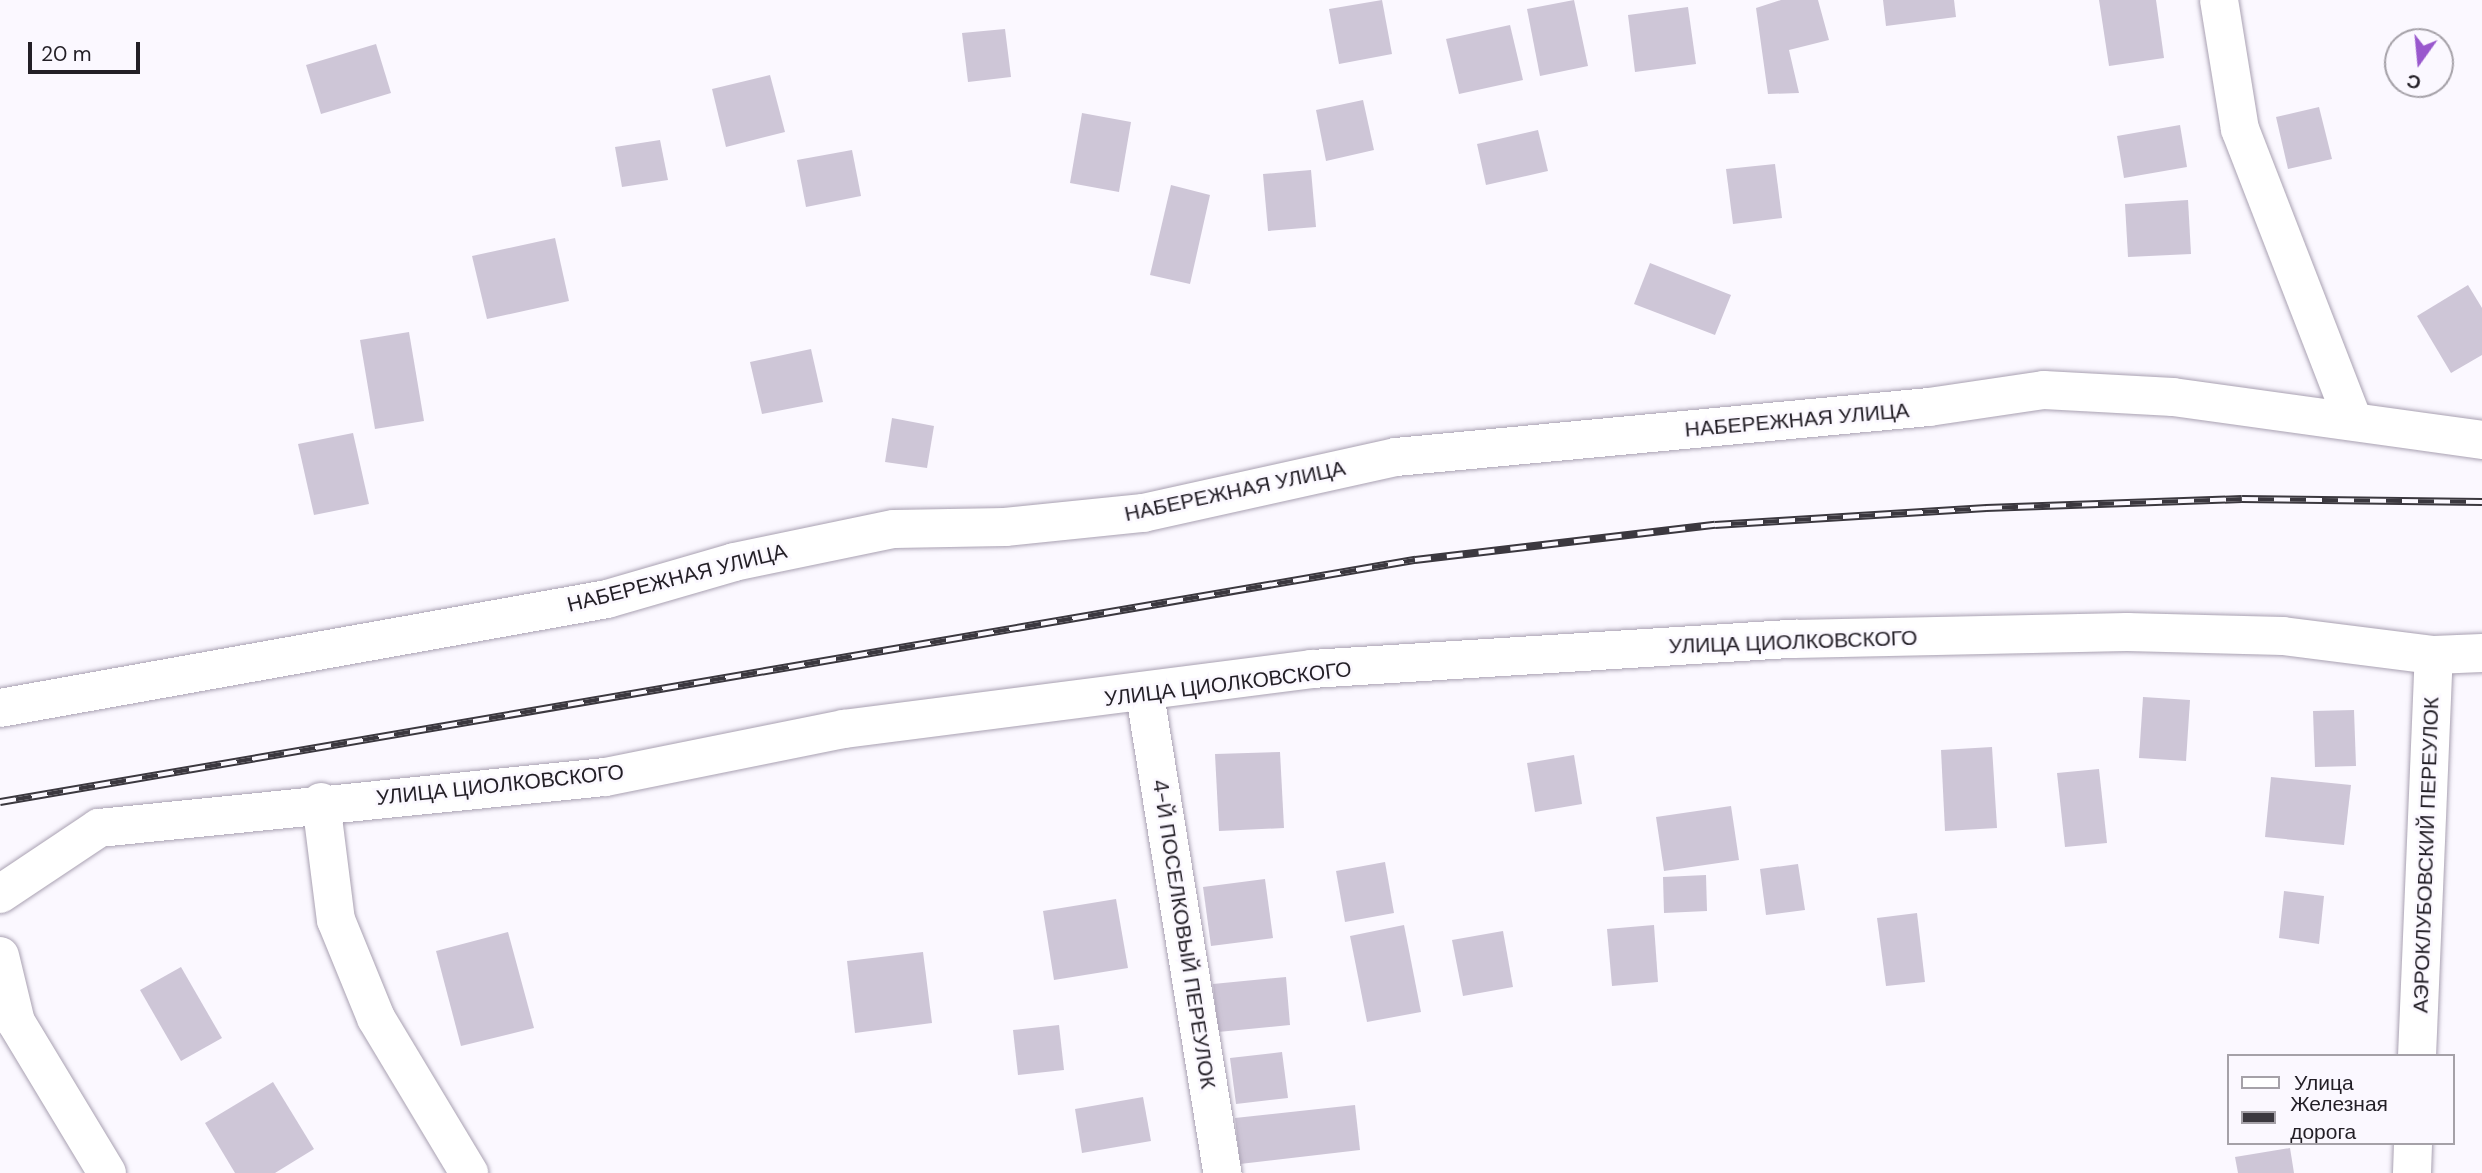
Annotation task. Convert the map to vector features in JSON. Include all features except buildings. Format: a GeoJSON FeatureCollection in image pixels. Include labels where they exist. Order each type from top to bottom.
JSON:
{"type":"FeatureCollection","features":[{"type":"Feature","properties":{"kind":"street"},"geometry":{"type":"LineString","coordinates":[[2219,0],[2239,129],[2353,421]]}},
{"type":"Feature","properties":{"kind":"street","name":"НАБЕРЕЖНАЯ УЛИЦА"},"geometry":{"type":"LineString","coordinates":[[0,708],[607,599],[734,562],[894,528],[1005,527],[1143,513],[1395,457],[1929,407],[2044,390],[2173,397],[2482,440]]}},
{"type":"Feature","properties":{"kind":"street","name":"УЛИЦА ЦИОЛКОВСКОГО"},"geometry":{"type":"LineString","coordinates":[[0,894],[99,828],[321,802],[605,777],[844,729],[1145,695],[1312,669],[1794,639],[2270,636],[2434,655],[2482,653]]}},
{"type":"Feature","properties":{"kind":"street","name":"АЭРОКЛУБОВСКИЙ ПЕРЕУЛОК"},"geometry":{"type":"LineString","coordinates":[[2417,1054],[2434,655]]}},
{"type":"Feature","properties":{"kind":"street","name":"4-Й ПОСЕЛКОВЫЙ ПЕРЕУЛОК"},"geometry":{"type":"LineString","coordinates":[[1145,695],[1222,1173]]}},
{"type":"Feature","properties":{"kind":"street"},"geometry":{"type":"LineString","coordinates":[[321,802],[335,920],[376,1018],[469,1173]]}},
{"type":"Feature","properties":{"kind":"street"},"geometry":{"type":"LineString","coordinates":[[0,956],[16,1022],[107,1173]]}},
{"type":"Feature","properties":{"kind":"street"},"geometry":{"type":"LineString","coordinates":[[2412,1173],[2413,1145]]}},
{"type":"Feature","properties":{"kind":"railway"},"geometry":{"type":"LineString","coordinates":[[0,802],[1415,560],[1715,525],[1986,508],[2242,499],[2482,502]]}}]}
